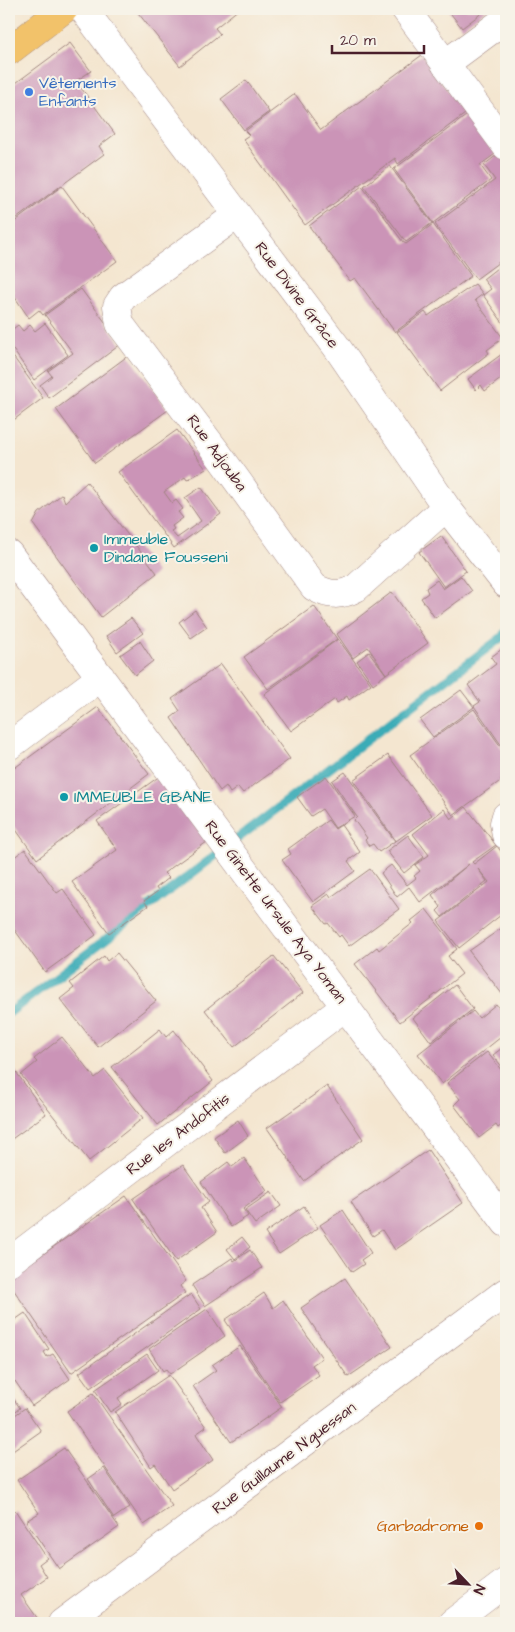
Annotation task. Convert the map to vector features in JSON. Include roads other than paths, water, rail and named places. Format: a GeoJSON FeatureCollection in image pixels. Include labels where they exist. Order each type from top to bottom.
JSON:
{"type":"FeatureCollection","features":[{"type":"Feature","properties":{"kind":"main road"},"geometry":{"type":"LineString","coordinates":[[9,51],[64,9]]}},
{"type":"Feature","properties":{"kind":"street","name":"Rue Divine Grâce"},"geometry":{"type":"LineString","coordinates":[[84,9],[336,346],[446,507],[506,584]]}},
{"type":"Feature","properties":{"kind":"street"},"geometry":{"type":"LineString","coordinates":[[405,9],[506,146]]}},
{"type":"Feature","properties":{"kind":"street"},"geometry":{"type":"LineString","coordinates":[[445,64],[506,19]]}},
{"type":"Feature","properties":{"kind":"street","name":"Rue Adjouba"},"geometry":{"type":"LineString","coordinates":[[237,215],[122,297],[117,306],[120,324],[218,454],[314,587],[324,593],[346,594],[356,588],[446,507]]}},
{"type":"Feature","properties":{"kind":"street","name":"Rue Ginette Ursule Aya Yoman"},"geometry":{"type":"LineString","coordinates":[[9,554],[506,1223]]}},
{"type":"Feature","properties":{"kind":"street"},"geometry":{"type":"LineString","coordinates":[[9,746],[101,677]]}},
{"type":"Feature","properties":{"kind":"street"},"geometry":{"type":"LineString","coordinates":[[506,816],[504,823],[506,835]]}},
{"type":"Feature","properties":{"kind":"street","name":"Rue les Andofitis"},"geometry":{"type":"LineString","coordinates":[[9,1262],[346,1006]]}},
{"type":"Feature","properties":{"kind":"street","name":"Rue Guillaume N'guessan"},"geometry":{"type":"LineString","coordinates":[[62,1623],[506,1292]]}},
{"type":"Feature","properties":{"kind":"street"},"geometry":{"type":"LineString","coordinates":[[452,1623],[506,1582]]}},
{"type":"Feature","properties":{"kind":"waterway"},"geometry":{"type":"LineString","coordinates":[[9,1013],[502,637],[506,631]]}},
{"type":"Feature","properties":{"kind":"place","name":"Vêtements Enfants"},"geometry":{"type":"Point","coordinates":[29,92]}},
{"type":"Feature","properties":{"kind":"place","name":"Immeuble Dindane Fousseni"},"geometry":{"type":"Point","coordinates":[94,548]}},
{"type":"Feature","properties":{"kind":"place","name":"IMMEUBLE GBANE"},"geometry":{"type":"Point","coordinates":[64,797]}},
{"type":"Feature","properties":{"kind":"place","name":"Garbadrome"},"geometry":{"type":"Point","coordinates":[479,1526]}}]}
